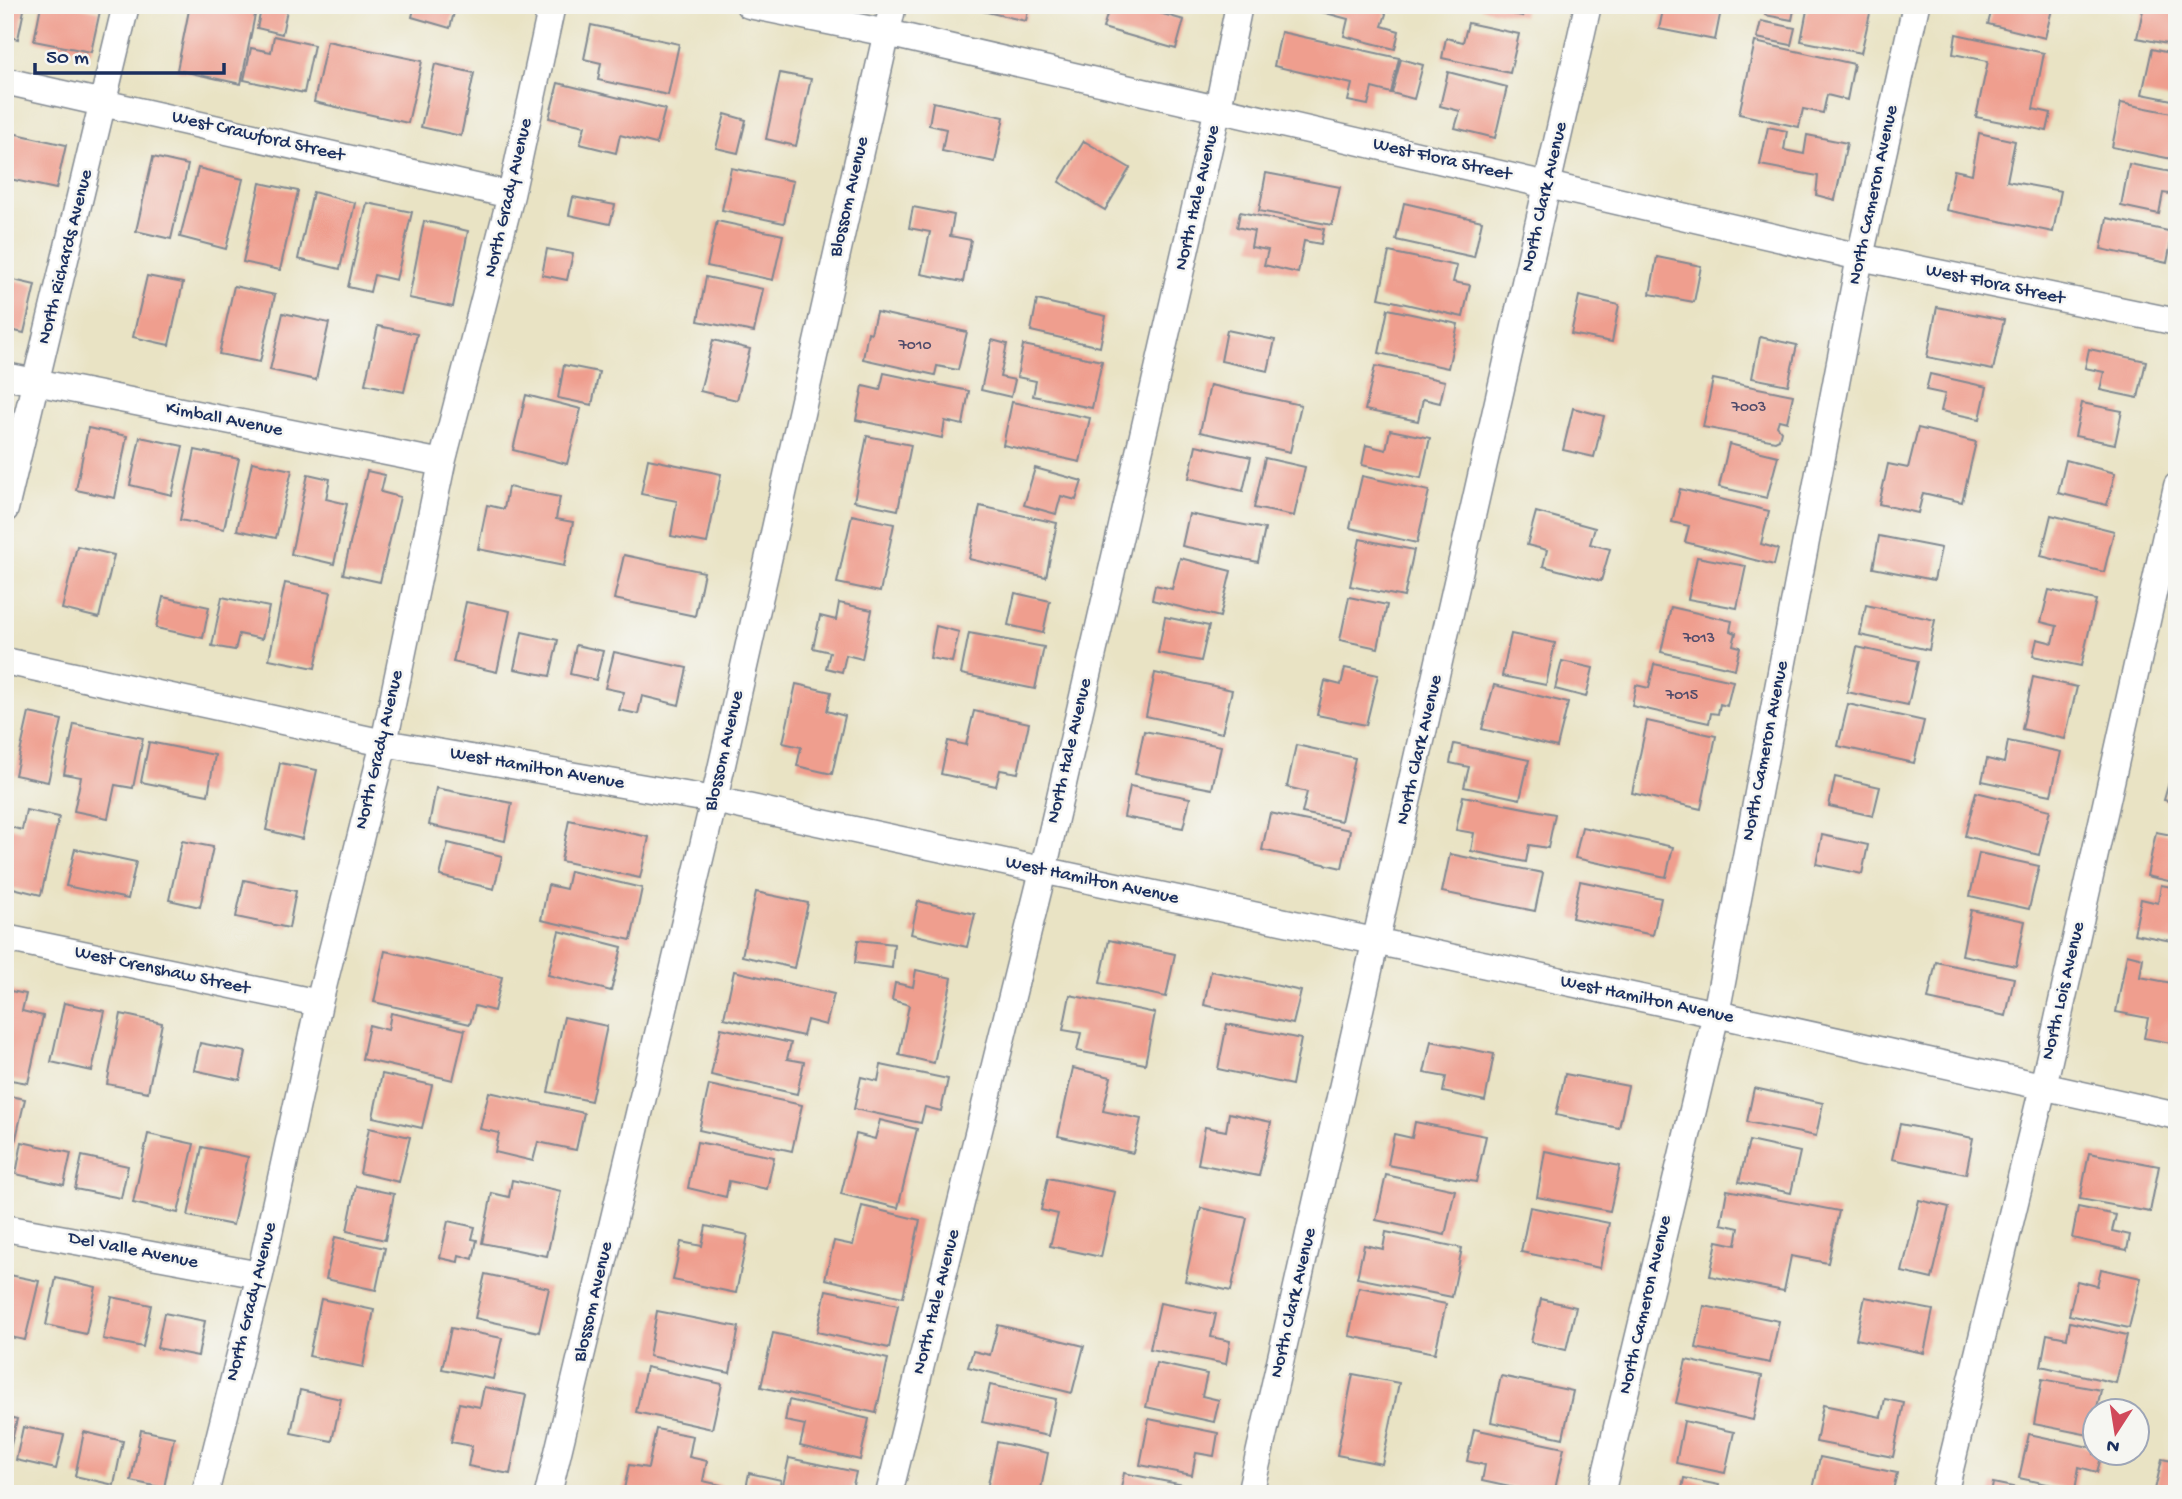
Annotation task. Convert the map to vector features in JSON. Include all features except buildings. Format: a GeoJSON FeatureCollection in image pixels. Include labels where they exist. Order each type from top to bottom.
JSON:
{"type":"FeatureCollection","features":[{"type":"Feature","properties":{"kind":"street","name":"North Richards Avenue"},"geometry":{"type":"LineString","coordinates":[[5,509],[126,5]]}},
{"type":"Feature","properties":{"kind":"street","name":"North Grady Avenue"},"geometry":{"type":"LineString","coordinates":[[205,1494],[260,1275],[319,1003],[384,743],[442,463],[511,195],[552,5]]}},
{"type":"Feature","properties":{"kind":"street","name":"West Flora Street"},"geometry":{"type":"LineString","coordinates":[[749,5],[887,33],[1218,108],[1860,257],[2177,323]]}},
{"type":"Feature","properties":{"kind":"street","name":"Blossom Avenue"},"geometry":{"type":"LineString","coordinates":[[548,1494],[714,800],[893,5]]}},
{"type":"Feature","properties":{"kind":"street","name":"North Hale Avenue"},"geometry":{"type":"LineString","coordinates":[[889,1494],[1043,870],[1218,108],[1239,5]]}},
{"type":"Feature","properties":{"kind":"street","name":"North Clark Avenue"},"geometry":{"type":"LineString","coordinates":[[1250,1494],[1587,5]]}},
{"type":"Feature","properties":{"kind":"street","name":"North Cameron Avenue"},"geometry":{"type":"LineString","coordinates":[[1601,1494],[1716,1014],[1860,257],[1916,5]]}},
{"type":"Feature","properties":{"kind":"street","name":"West Crawford Street"},"geometry":{"type":"LineString","coordinates":[[5,81],[511,195]]}},
{"type":"Feature","properties":{"kind":"street","name":"Kimball Avenue"},"geometry":{"type":"LineString","coordinates":[[5,376],[442,463]]}},
{"type":"Feature","properties":{"kind":"street","name":"North Lois Avenue"},"geometry":{"type":"LineString","coordinates":[[1944,1494],[2043,1087],[2177,486]]}},
{"type":"Feature","properties":{"kind":"street","name":"West Hamilton Avenue"},"geometry":{"type":"LineString","coordinates":[[5,661],[384,743],[714,800],[1716,1014],[2177,1116]]}},
{"type":"Feature","properties":{"kind":"street","name":"West Crenshaw Street"},"geometry":{"type":"LineString","coordinates":[[5,938],[319,1003]]}},
{"type":"Feature","properties":{"kind":"street","name":"Del Valle Avenue"},"geometry":{"type":"LineString","coordinates":[[5,1227],[260,1275]]}}]}
